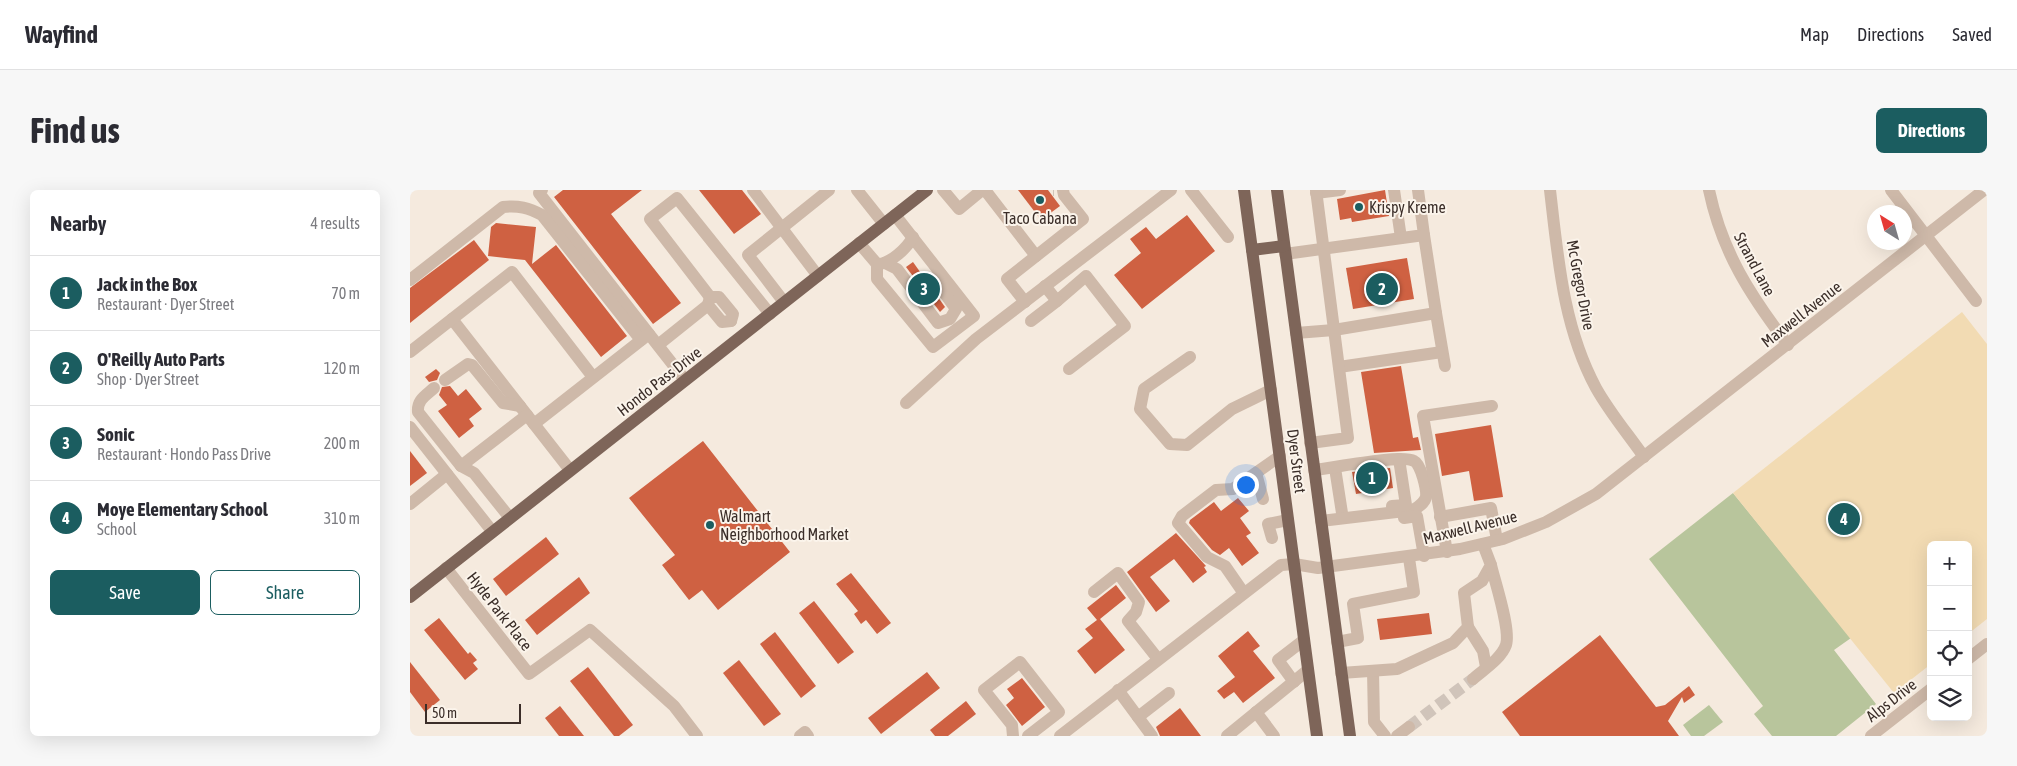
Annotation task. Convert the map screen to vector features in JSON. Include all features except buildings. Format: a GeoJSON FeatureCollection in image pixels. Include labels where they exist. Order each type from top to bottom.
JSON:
{"type":"FeatureCollection","features":[{"type":"Feature","properties":{"kind":"main road","name":"Hondo Pass Drive"},"geometry":{"type":"LineString","coordinates":[[411,594],[927,190]]}},
{"type":"Feature","properties":{"kind":"main road","name":"Dyer Street"},"geometry":{"type":"LineString","coordinates":[[1244,190],[1317,736]]}},
{"type":"Feature","properties":{"kind":"main road","name":"Dyer Street"},"geometry":{"type":"LineString","coordinates":[[1277,190],[1350,736]]}},
{"type":"Feature","properties":{"kind":"main road"},"geometry":{"type":"LineString","coordinates":[[1252,250],[1285,250]]}},
{"type":"Feature","properties":{"kind":"street"},"geometry":{"type":"LineString","coordinates":[[542,190],[539,192],[645,337]]}},
{"type":"Feature","properties":{"kind":"street"},"geometry":{"type":"LineString","coordinates":[[753,190],[818,276]]}},
{"type":"Feature","properties":{"kind":"street"},"geometry":{"type":"LineString","coordinates":[[784,302],[748,255],[829,190]]}},
{"type":"Feature","properties":{"kind":"street"},"geometry":{"type":"LineString","coordinates":[[857,190],[884,224]]}},
{"type":"Feature","properties":{"kind":"street"},"geometry":{"type":"LineString","coordinates":[[943,190],[959,209],[983,190],[1036,256]]}},
{"type":"Feature","properties":{"kind":"street"},"geometry":{"type":"LineString","coordinates":[[906,402],[986,332],[1171,190]]}},
{"type":"Feature","properties":{"kind":"street"},"geometry":{"type":"LineString","coordinates":[[1191,190],[1228,237]]}},
{"type":"Feature","properties":{"kind":"street"},"geometry":{"type":"LineString","coordinates":[[1310,443],[1348,438],[1316,192],[1340,190]]}},
{"type":"Feature","properties":{"kind":"street"},"geometry":{"type":"LineString","coordinates":[[1394,190],[1401,238]]}},
{"type":"Feature","properties":{"kind":"street"},"geometry":{"type":"LineString","coordinates":[[1418,190],[1445,366]]}},
{"type":"Feature","properties":{"kind":"street","name":"Mc Gregor Drive"},"geometry":{"type":"LineString","coordinates":[[1550,190],[1562,290],[1573,335],[1596,388],[1609,410],[1644,457]]}},
{"type":"Feature","properties":{"kind":"street","name":"Strand Lane"},"geometry":{"type":"LineString","coordinates":[[1709,190],[1727,249],[1740,276],[1755,301],[1788,344]]}},
{"type":"Feature","properties":{"kind":"street"},"geometry":{"type":"LineString","coordinates":[[1891,190],[1925,237],[1976,301]]}},
{"type":"Feature","properties":{"kind":"street","name":"Maxwell Avenue"},"geometry":{"type":"LineString","coordinates":[[1061,735],[1276,567],[1294,564],[1312,568],[1327,567],[1409,558],[1483,544],[1546,522],[1596,494],[1984,190]]}},
{"type":"Feature","properties":{"kind":"street"},"geometry":{"type":"LineString","coordinates":[[1025,302],[1007,279],[1083,219],[1060,192]]}},
{"type":"Feature","properties":{"kind":"street"},"geometry":{"type":"LineString","coordinates":[[709,301],[650,220],[674,194],[770,314]]}},
{"type":"Feature","properties":{"kind":"street"},"geometry":{"type":"LineString","coordinates":[[410,280],[503,207],[517,205],[530,208],[542,215],[645,337],[658,345],[686,380]]}},
{"type":"Feature","properties":{"kind":"street"},"geometry":{"type":"LineString","coordinates":[[859,243],[881,264],[898,269],[938,323],[950,319],[956,309],[910,241],[895,215]]}},
{"type":"Feature","properties":{"kind":"street"},"geometry":{"type":"LineString","coordinates":[[1285,250],[1323,249],[1424,235]]}},
{"type":"Feature","properties":{"kind":"street"},"geometry":{"type":"LineString","coordinates":[[910,241],[881,264],[877,279],[933,347],[974,316]]}},
{"type":"Feature","properties":{"kind":"street"},"geometry":{"type":"LineString","coordinates":[[910,241],[986,332]]}},
{"type":"Feature","properties":{"kind":"street"},"geometry":{"type":"LineString","coordinates":[[410,352],[512,272],[594,377]]}},
{"type":"Feature","properties":{"kind":"street"},"geometry":{"type":"LineString","coordinates":[[1032,321],[1086,276],[1125,326],[1069,369]]}},
{"type":"Feature","properties":{"kind":"street"},"geometry":{"type":"LineString","coordinates":[[1045,286],[1057,301]]}},
{"type":"Feature","properties":{"kind":"street"},"geometry":{"type":"LineString","coordinates":[[658,345],[709,301],[719,297],[733,314],[731,321],[742,336]]}},
{"type":"Feature","properties":{"kind":"street"},"geometry":{"type":"LineString","coordinates":[[1296,332],[1334,330],[1436,313]]}},
{"type":"Feature","properties":{"kind":"street"},"geometry":{"type":"LineString","coordinates":[[452,319],[570,470]]}},
{"type":"Feature","properties":{"kind":"street"},"geometry":{"type":"LineString","coordinates":[[461,466],[527,415],[594,377],[645,337]]}},
{"type":"Feature","properties":{"kind":"street"},"geometry":{"type":"LineString","coordinates":[[1339,367],[1442,352]]}},
{"type":"Feature","properties":{"kind":"street"},"geometry":{"type":"LineString","coordinates":[[1190,356],[1144,390],[1140,409],[1170,444],[1187,444],[1232,409],[1271,390]]}},
{"type":"Feature","properties":{"kind":"street"},"geometry":{"type":"LineString","coordinates":[[445,380],[468,364],[472,366],[502,403],[527,415]]}},
{"type":"Feature","properties":{"kind":"street"},"geometry":{"type":"LineString","coordinates":[[434,388],[420,400],[417,405],[418,412],[461,466],[474,473],[510,518]]}},
{"type":"Feature","properties":{"kind":"street"},"geometry":{"type":"LineString","coordinates":[[1447,552],[1423,416],[1492,406]]}},
{"type":"Feature","properties":{"kind":"street"},"geometry":{"type":"LineString","coordinates":[[410,427],[492,531]]}},
{"type":"Feature","properties":{"kind":"street"},"geometry":{"type":"LineString","coordinates":[[1244,592],[1225,566],[1221,562],[1207,558],[1178,523],[1182,516],[1216,490],[1233,489],[1280,456]]}},
{"type":"Feature","properties":{"kind":"street"},"geometry":{"type":"LineString","coordinates":[[1314,470],[1399,459],[1414,460],[1420,466],[1426,497],[1420,506],[1413,510],[1342,516]]}},
{"type":"Feature","properties":{"kind":"street"},"geometry":{"type":"LineString","coordinates":[[1321,521],[1406,504],[1399,459]]}},
{"type":"Feature","properties":{"kind":"street"},"geometry":{"type":"LineString","coordinates":[[1334,468],[1345,527],[1417,516],[1424,556]]}},
{"type":"Feature","properties":{"kind":"street"},"geometry":{"type":"LineString","coordinates":[[1256,473],[1263,499]]}},
{"type":"Feature","properties":{"kind":"street"},"geometry":{"type":"LineString","coordinates":[[410,504],[447,474]]}},
{"type":"Feature","properties":{"kind":"street"},"geometry":{"type":"LineString","coordinates":[[1440,516],[1491,508],[1497,540]]}},
{"type":"Feature","properties":{"kind":"street"},"geometry":{"type":"LineString","coordinates":[[1272,538],[1264,519],[1288,520]]}},
{"type":"Feature","properties":{"kind":"street"},"geometry":{"type":"LineString","coordinates":[[1473,679],[1506,645],[1505,624],[1491,565],[1483,544]]}},
{"type":"Feature","properties":{"kind":"street"},"geometry":{"type":"LineString","coordinates":[[1332,607],[1414,592],[1409,558]]}},
{"type":"Feature","properties":{"kind":"street"},"geometry":{"type":"LineString","coordinates":[[1486,667],[1483,650],[1468,627],[1464,594],[1482,581],[1491,565]]}},
{"type":"Feature","properties":{"kind":"street","name":"Hyde Park Place"},"geometry":{"type":"LineString","coordinates":[[446,568],[529,674],[590,630],[674,706],[697,736]]}},
{"type":"Feature","properties":{"kind":"street"},"geometry":{"type":"LineString","coordinates":[[1094,592],[1118,574],[1139,602],[1136,612],[1128,621],[1158,659]]}},
{"type":"Feature","properties":{"kind":"street"},"geometry":{"type":"LineString","coordinates":[[1337,642],[1358,638],[1353,604]]}},
{"type":"Feature","properties":{"kind":"street"},"geometry":{"type":"LineString","coordinates":[[1341,673],[1397,669],[1452,643],[1468,627]]}},
{"type":"Feature","properties":{"kind":"street"},"geometry":{"type":"LineString","coordinates":[[1294,682],[1278,660],[1304,640]]}},
{"type":"Feature","properties":{"kind":"street"},"geometry":{"type":"LineString","coordinates":[[1972,656],[1987,644]]}},
{"type":"Feature","properties":{"kind":"street"},"geometry":{"type":"LineString","coordinates":[[1013,736],[1012,725],[984,690],[1020,662],[1059,712],[1028,736]]}},
{"type":"Feature","properties":{"kind":"street"},"geometry":{"type":"LineString","coordinates":[[1226,736],[1308,670]]}},
{"type":"Feature","properties":{"kind":"street"},"geometry":{"type":"LineString","coordinates":[[1373,671],[1374,722],[1385,736]]}},
{"type":"Feature","properties":{"kind":"street"},"geometry":{"type":"LineString","coordinates":[[1118,690],[1152,736]]}},
{"type":"Feature","properties":{"kind":"street","name":"Alps Drive"},"geometry":{"type":"LineString","coordinates":[[1871,736],[1927,692]]}},
{"type":"Feature","properties":{"kind":"street"},"geometry":{"type":"LineString","coordinates":[[1138,717],[1169,693]]}},
{"type":"Feature","properties":{"kind":"street"},"geometry":{"type":"LineString","coordinates":[[1256,712],[1274,736]]}},
{"type":"Feature","properties":{"kind":"street"},"geometry":{"type":"LineString","coordinates":[[1050,719],[1061,735]]}},
{"type":"Feature","properties":{"kind":"street"},"geometry":{"type":"LineString","coordinates":[[1396,736],[1409,727]]}},
{"type":"Feature","properties":{"kind":"green space"},"geometry":{"type":"Polygon","coordinates":[[[1733,493],[1851,638],[1834,650],[1876,704],[1836,736],[1772,736],[1754,714],[1763,706],[1649,559],[1733,493]]]}},
{"type":"Feature","properties":{"kind":"green space"},"geometry":{"type":"Polygon","coordinates":[[[1709,705],[1723,722],[1704,736],[1691,736],[1683,725],[1709,705]]]}},
{"type":"Feature","properties":{"kind":"sand"},"geometry":{"type":"Polygon","coordinates":[[[1962,312],[1987,344],[1987,619],[1972,631],[1972,541],[1927,541],[1927,667],[1894,693],[1733,493],[1962,312]]]}},
{"type":"Feature","properties":{"kind":"tunnel"},"geometry":{"type":"LineString","coordinates":[[1409,727],[1473,679]]}},
{"type":"Feature","properties":{"kind":"place","name":"Taco Cabana"},"geometry":{"type":"Point","coordinates":[1040,200]}},
{"type":"Feature","properties":{"kind":"place","name":"Krispy Kreme"},"geometry":{"type":"Point","coordinates":[1359,207]}},
{"type":"Feature","properties":{"kind":"place","name":"Sonic"},"geometry":{"type":"Point","coordinates":[924,289]}},
{"type":"Feature","properties":{"kind":"place","name":"O'Reilly Auto Parts"},"geometry":{"type":"Point","coordinates":[1382,289]}},
{"type":"Feature","properties":{"kind":"place","name":"Jack in the Box"},"geometry":{"type":"Point","coordinates":[1372,478]}},
{"type":"Feature","properties":{"kind":"place","name":"Moye Elementary School"},"geometry":{"type":"Point","coordinates":[1844,519]}},
{"type":"Feature","properties":{"kind":"place","name":"Walmart Neighborhood Market"},"geometry":{"type":"Point","coordinates":[710,525]}}]}
